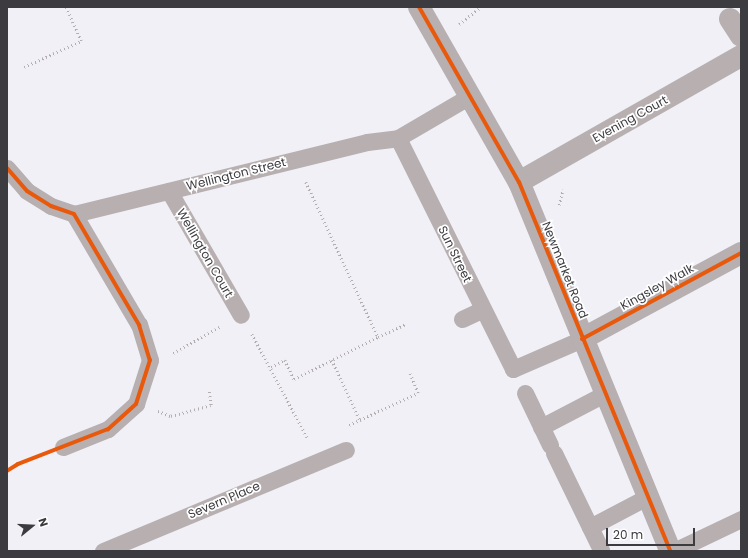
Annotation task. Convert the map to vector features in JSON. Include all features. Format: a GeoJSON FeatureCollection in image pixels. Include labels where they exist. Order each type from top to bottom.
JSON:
{"type":"FeatureCollection","features":[{"type":"Feature","properties":{"kind":"street","name":"Newmarket Road"},"geometry":{"type":"LineString","coordinates":[[419,7],[518,182],[670,551]]}},
{"type":"Feature","properties":{"kind":"street","name":"Evening Court"},"geometry":{"type":"LineString","coordinates":[[518,182],[741,56]]}},
{"type":"Feature","properties":{"kind":"street","name":"Kingsley Walk"},"geometry":{"type":"LineString","coordinates":[[582,339],[741,253]]}},
{"type":"Feature","properties":{"kind":"lane","name":"Wellington Street"},"geometry":{"type":"LineString","coordinates":[[74,214],[367,142],[398,138],[470,96]]}},
{"type":"Feature","properties":{"kind":"lane","name":"Sun Street"},"geometry":{"type":"LineString","coordinates":[[398,138],[513,369],[582,339]]}},
{"type":"Feature","properties":{"kind":"lane"},"geometry":{"type":"LineString","coordinates":[[7,168],[27,191],[51,206],[74,214],[139,325],[150,360],[136,404],[108,429],[63,447]]}},
{"type":"Feature","properties":{"kind":"lane","name":"Wellington Court"},"geometry":{"type":"LineString","coordinates":[[169,191],[241,315]]}},
{"type":"Feature","properties":{"kind":"lane"},"geometry":{"type":"LineString","coordinates":[[462,319],[483,309]]}},
{"type":"Feature","properties":{"kind":"lane"},"geometry":{"type":"LineString","coordinates":[[525,393],[601,550]]}},
{"type":"Feature","properties":{"kind":"lane"},"geometry":{"type":"LineString","coordinates":[[541,427],[606,393]]}},
{"type":"Feature","properties":{"kind":"lane","name":"Severn Place"},"geometry":{"type":"LineString","coordinates":[[103,551],[346,450]]}},
{"type":"Feature","properties":{"kind":"lane"},"geometry":{"type":"LineString","coordinates":[[590,527],[647,497]]}},
{"type":"Feature","properties":{"kind":"lane"},"geometry":{"type":"LineString","coordinates":[[674,551],[741,519]]}},
{"type":"Feature","properties":{"kind":"path"},"geometry":{"type":"LineString","coordinates":[[24,67],[81,41],[66,7]]}},
{"type":"Feature","properties":{"kind":"path"},"geometry":{"type":"LineString","coordinates":[[308,186],[378,337]]}},
{"type":"Feature","properties":{"kind":"path"},"geometry":{"type":"LineString","coordinates":[[150,360],[167,357],[241,315],[271,367],[319,461]]}},
{"type":"Feature","properties":{"kind":"path"},"geometry":{"type":"LineString","coordinates":[[271,367],[285,360],[294,379],[406,324]]}},
{"type":"Feature","properties":{"kind":"path"},"geometry":{"type":"LineString","coordinates":[[388,333],[391,338]]}},
{"type":"Feature","properties":{"kind":"path"},"geometry":{"type":"LineString","coordinates":[[332,360],[360,420]]}},
{"type":"Feature","properties":{"kind":"path"},"geometry":{"type":"LineString","coordinates":[[348,426],[418,393],[410,374]]}},
{"type":"Feature","properties":{"kind":"path"},"geometry":{"type":"LineString","coordinates":[[136,404],[171,416],[211,406],[209,391]]}},
{"type":"Feature","properties":{"kind":"cycle path"},"geometry":{"type":"LineString","coordinates":[[419,7],[519,182],[670,551]]}},
{"type":"Feature","properties":{"kind":"cycle path"},"geometry":{"type":"LineString","coordinates":[[7,168],[27,191],[51,206],[74,214],[139,325],[150,360],[136,404],[108,429],[18,464],[7,471]]}},
{"type":"Feature","properties":{"kind":"cycle path"},"geometry":{"type":"LineString","coordinates":[[582,339],[741,253]]}}]}
